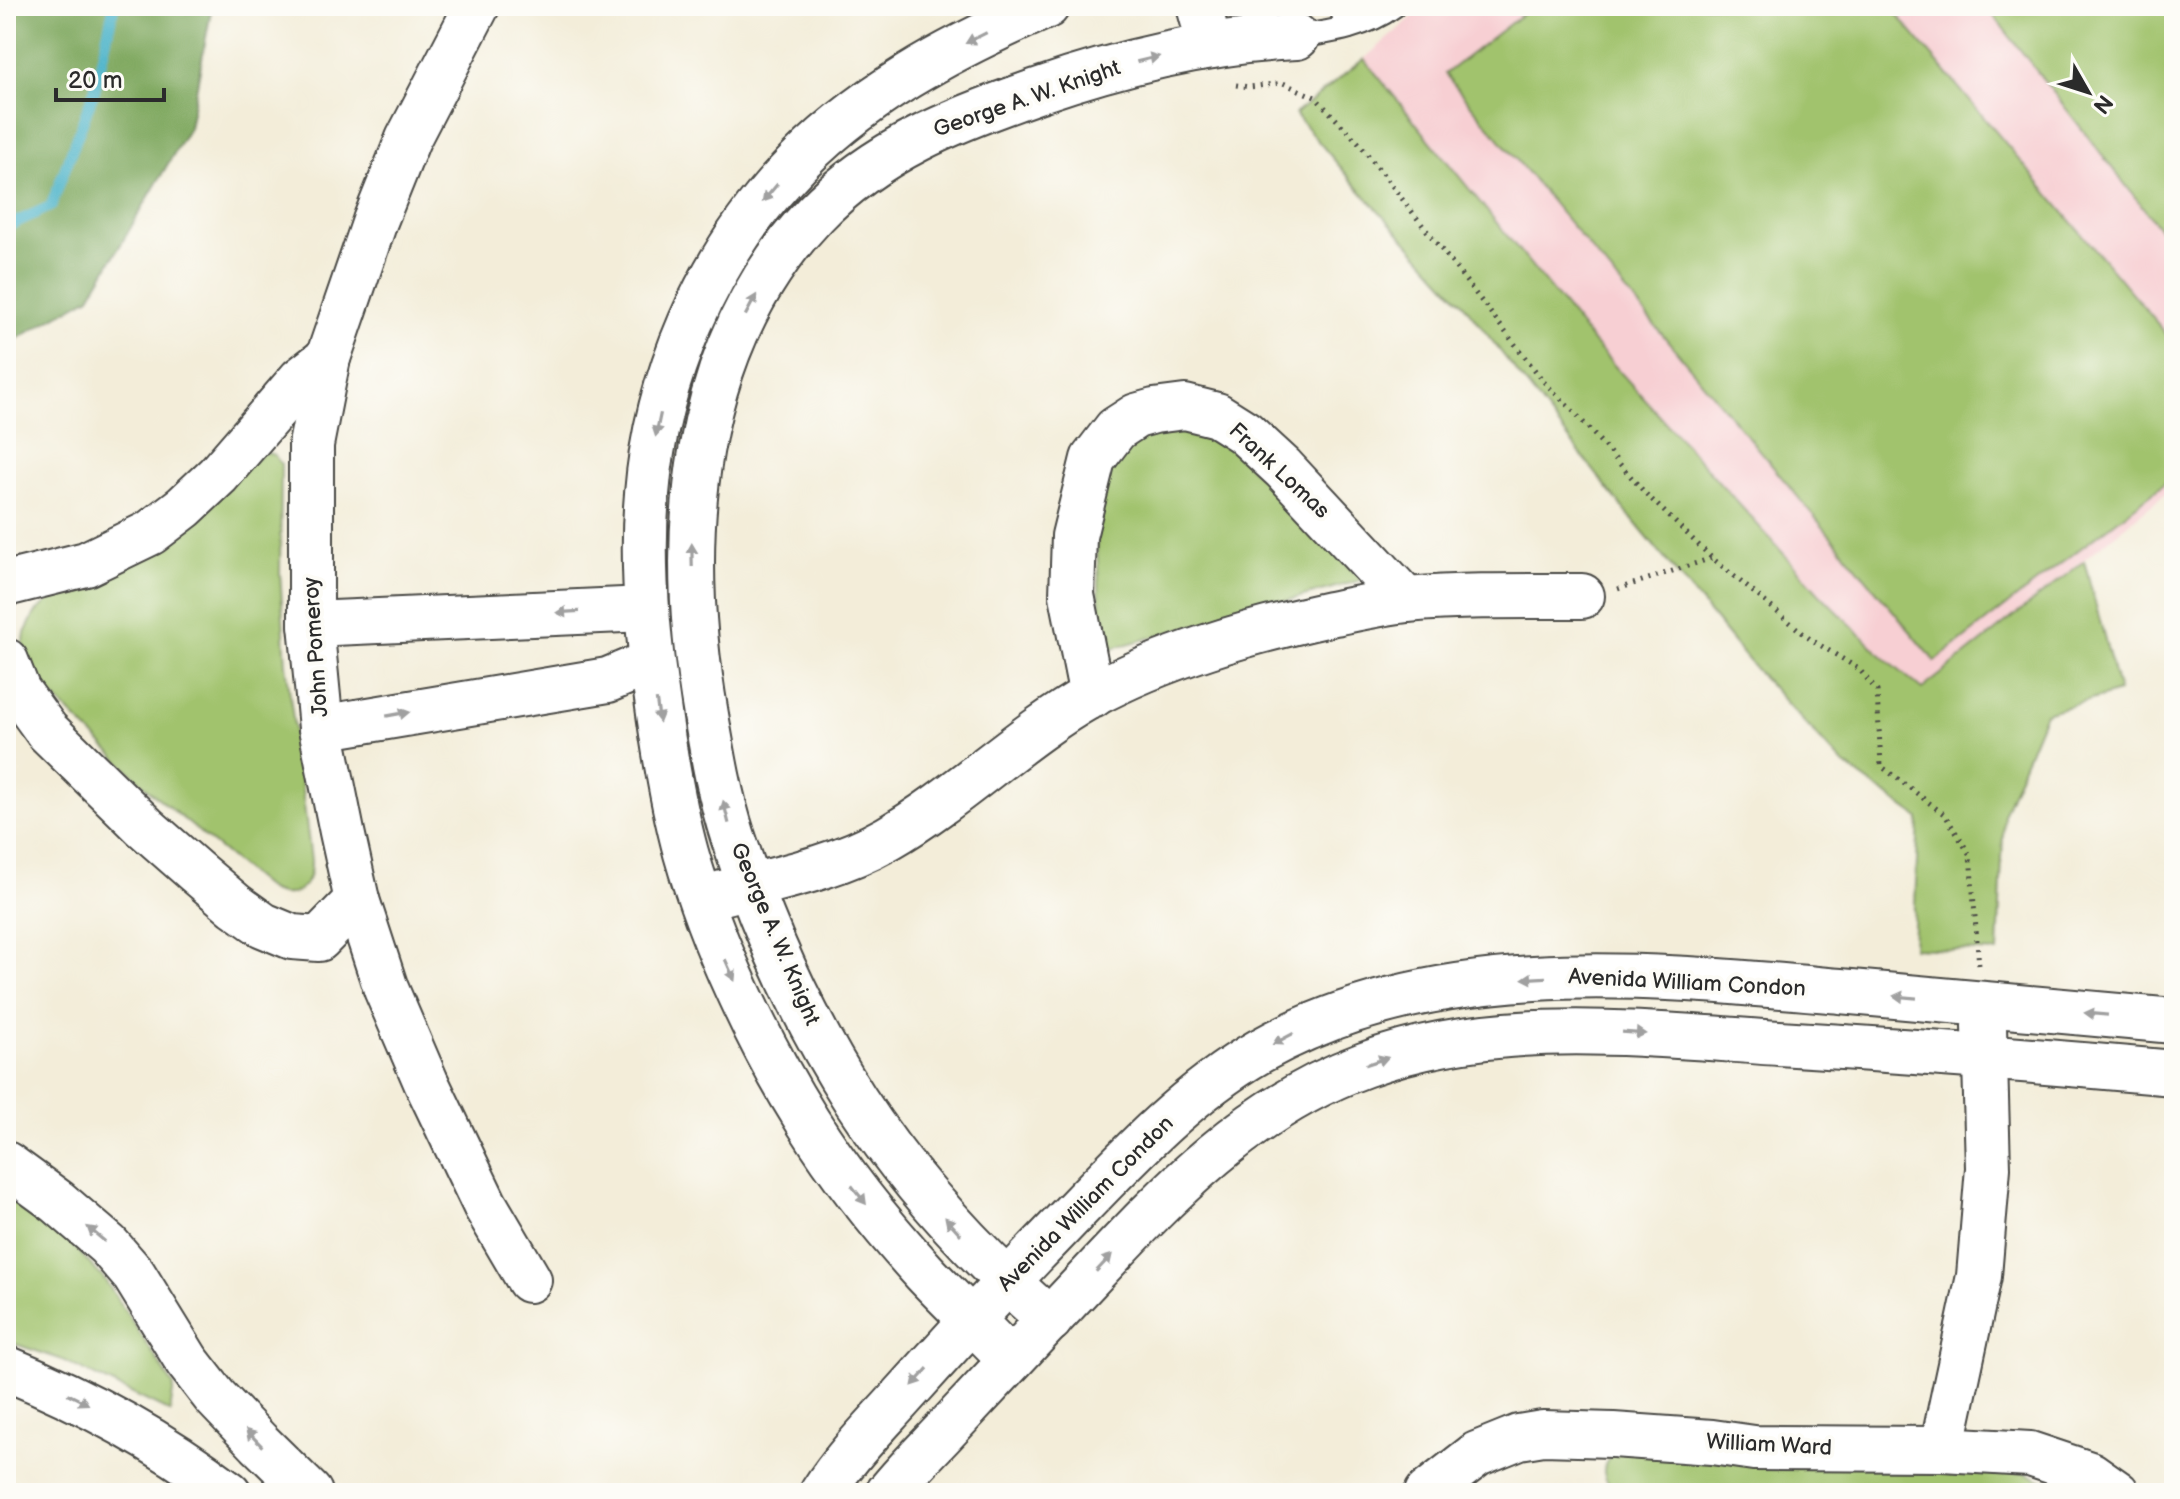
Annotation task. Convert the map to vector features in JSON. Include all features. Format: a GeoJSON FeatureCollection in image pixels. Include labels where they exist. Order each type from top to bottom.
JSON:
{"type":"FeatureCollection","features":[{"type":"Feature","properties":{"kind":"street","name":"John Pomeroy"},"geometry":{"type":"LineString","coordinates":[[477,6],[408,139],[375,221],[328,358],[311,445],[311,624],[321,728],[357,900],[386,989],[485,1205],[529,1280]]}},
{"type":"Feature","properties":{"kind":"street"},"geometry":{"type":"LineString","coordinates":[[1011,1360],[926,1274],[842,1173],[808,1122],[750,1016],[700,898],[675,810],[651,662],[644,551],[647,492],[658,420],[668,384],[687,332],[739,234],[787,174],[836,127],[907,77],[957,48],[1047,6]]}},
{"type":"Feature","properties":{"kind":"street","name":"George A. W. Knight"},"geometry":{"type":"LineString","coordinates":[[1050,1320],[1007,1282],[926,1196],[890,1150],[827,1053],[800,1002],[750,886],[718,778],[701,689],[694,619],[692,527],[705,428],[715,390],[738,328],[759,288],[814,215],[880,160],[965,116],[1068,80],[1121,66],[1204,26],[1243,40],[1297,37]]}},
{"type":"Feature","properties":{"kind":"street"},"geometry":{"type":"LineString","coordinates":[[6,584],[86,564],[150,533],[218,475],[301,379],[328,358]]}},
{"type":"Feature","properties":{"kind":"street","name":"Frank Lomas"},"geometry":{"type":"LineString","coordinates":[[1092,696],[1072,595],[1074,536],[1093,459],[1116,429],[1136,416],[1185,407],[1217,415],[1244,432],[1283,468],[1406,600]]}},
{"type":"Feature","properties":{"kind":"street"},"geometry":{"type":"LineString","coordinates":[[260,428],[283,428],[311,445]]}},
{"type":"Feature","properties":{"kind":"street"},"geometry":{"type":"LineString","coordinates":[[700,898],[854,856],[916,820],[1046,724],[1092,696],[1163,663],[1226,641],[1294,622],[1406,600],[1582,596]]}},
{"type":"Feature","properties":{"kind":"street"},"geometry":{"type":"LineString","coordinates":[[311,624],[646,609]]}},
{"type":"Feature","properties":{"kind":"street"},"geometry":{"type":"LineString","coordinates":[[6,661],[18,691],[47,731],[145,827],[235,905],[263,925],[292,937],[319,939],[357,900]]}},
{"type":"Feature","properties":{"kind":"street"},"geometry":{"type":"LineString","coordinates":[[321,728],[608,680],[651,662]]}},
{"type":"Feature","properties":{"kind":"street","name":"Avenida William Condon"},"geometry":{"type":"LineString","coordinates":[[822,1493],[856,1447],[972,1319],[1151,1136],[1220,1077],[1256,1054],[1294,1033],[1375,1003],[1460,984],[1594,976],[1719,981],[2174,1021]]}},
{"type":"Feature","properties":{"kind":"street"},"geometry":{"type":"LineString","coordinates":[[1942,1449],[1979,1276],[1988,1168],[1983,1004]]}},
{"type":"Feature","properties":{"kind":"street"},"geometry":{"type":"LineString","coordinates":[[888,1493],[1195,1169],[1276,1108],[1362,1065],[1403,1052],[1487,1036],[1599,1031],[1985,1056],[2174,1073]]}},
{"type":"Feature","properties":{"kind":"street"},"geometry":{"type":"LineString","coordinates":[[6,1164],[58,1202],[108,1245],[134,1275],[205,1385],[310,1493]]}},
{"type":"Feature","properties":{"kind":"street"},"geometry":{"type":"LineString","coordinates":[[6,1368],[69,1394],[126,1424],[229,1493]]}},
{"type":"Feature","properties":{"kind":"street","name":"William Ward"},"geometry":{"type":"LineString","coordinates":[[1428,1493],[1477,1454],[1519,1437],[1543,1433],[1712,1442],[1754,1448],[1942,1449],[2030,1454],[2090,1474],[2117,1493]]}},
{"type":"Feature","properties":{"kind":"lane"},"geometry":{"type":"LineString","coordinates":[[1297,37],[1344,17],[1372,20],[1394,6]]}},
{"type":"Feature","properties":{"kind":"path"},"geometry":{"type":"LineString","coordinates":[[1235,85],[1249,87],[1283,83],[1315,97],[1358,142],[1545,383],[1646,494],[1712,558],[1810,639],[1859,669],[1877,691],[1881,766],[1945,815],[1970,855],[1983,1004]]}},
{"type":"Feature","properties":{"kind":"path"},"geometry":{"type":"LineString","coordinates":[[1582,596],[1628,587],[1712,558]]}},
{"type":"Feature","properties":{"kind":"shaded area"},"geometry":{"type":"Polygon","coordinates":[[[1425,6],[2174,6],[2174,487],[1922,689],[1883,657],[1819,593],[1594,343],[1364,59],[1425,6]]]}},
{"type":"Feature","properties":{"kind":"green space"},"geometry":{"type":"Polygon","coordinates":[[[6,6],[212,6],[189,128],[90,297],[6,345],[6,6]]]}},
{"type":"Feature","properties":{"kind":"green space"},"geometry":{"type":"Polygon","coordinates":[[[1533,6],[1890,6],[2174,343],[2174,476],[1935,661],[1445,74],[1533,6]]]}},
{"type":"Feature","properties":{"kind":"green space"},"geometry":{"type":"Polygon","coordinates":[[[1986,6],[2174,6],[2174,247],[1986,6]]]}},
{"type":"Feature","properties":{"kind":"green space"},"geometry":{"type":"Polygon","coordinates":[[[1364,59],[1594,343],[1819,593],[1883,657],[1922,689],[2084,561],[2119,692],[2045,713],[2004,812],[1998,952],[1913,948],[1919,818],[1842,763],[1757,671],[1627,513],[1461,301],[1295,114],[1364,59]]]}},
{"type":"Feature","properties":{"kind":"green space"},"geometry":{"type":"Polygon","coordinates":[[[1178,414],[1223,440],[1362,580],[1102,651],[1094,482],[1135,432],[1178,414]]]}},
{"type":"Feature","properties":{"kind":"green space"},"geometry":{"type":"Polygon","coordinates":[[[265,452],[274,455],[281,464],[280,572],[286,664],[311,860],[305,885],[287,894],[269,890],[151,792],[29,673],[22,653],[25,633],[35,613],[51,598],[103,579],[265,452]]]}},
{"type":"Feature","properties":{"kind":"green space"},"geometry":{"type":"Polygon","coordinates":[[[6,1196],[69,1241],[105,1280],[174,1386],[170,1412],[60,1359],[6,1341],[6,1196]]]}},
{"type":"Feature","properties":{"kind":"green space"},"geometry":{"type":"Polygon","coordinates":[[[1617,1451],[2025,1473],[2071,1493],[1618,1493],[1608,1483],[1604,1472],[1607,1461],[1617,1451]]]}},
{"type":"Feature","properties":{"kind":"waterway"},"geometry":{"type":"LineString","coordinates":[[6,227],[51,206],[95,89],[114,6]]}}]}
